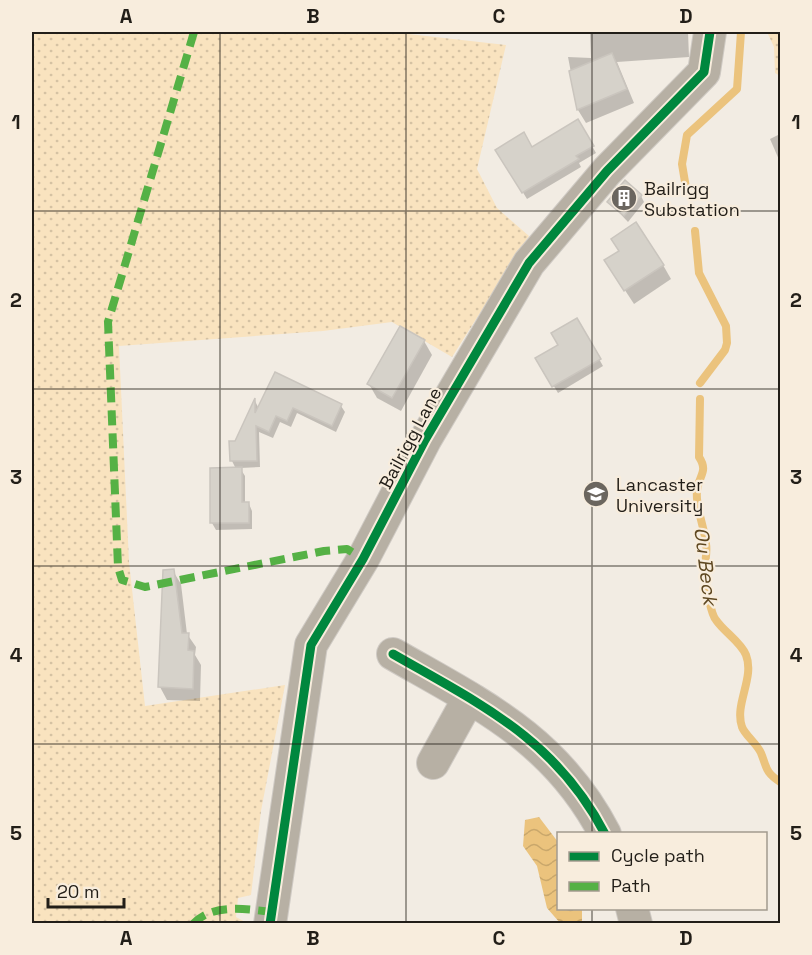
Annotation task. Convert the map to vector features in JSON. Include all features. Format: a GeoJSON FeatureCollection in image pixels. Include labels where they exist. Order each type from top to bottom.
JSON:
{"type":"FeatureCollection","features":[{"type":"Feature","properties":{"kind":"street","name":"Bailrigg Lane"},"geometry":{"type":"LineString","coordinates":[[270,924],[311,645],[363,559],[425,440],[529,262],[607,171],[704,72],[710,32]]}},
{"type":"Feature","properties":{"kind":"street"},"geometry":{"type":"LineString","coordinates":[[393,654],[469,698],[529,737],[579,792],[604,832]]}},
{"type":"Feature","properties":{"kind":"street"},"geometry":{"type":"LineString","coordinates":[[433,763],[469,698]]}},
{"type":"Feature","properties":{"kind":"shaded area"},"geometry":{"type":"Polygon","coordinates":[[[32,32],[391,32],[506,45],[477,169],[497,208],[529,236],[452,357],[392,322],[323,331],[119,346],[129,562],[145,706],[285,685],[261,811],[251,895],[238,898],[236,917],[247,923],[32,923],[32,32]]]}},
{"type":"Feature","properties":{"kind":"shaded area"},"geometry":{"type":"Polygon","coordinates":[[[767,32],[780,32],[780,76],[775,73],[774,47],[767,32]]]}},
{"type":"Feature","properties":{"kind":"water"},"geometry":{"type":"Polygon","coordinates":[[[539,817],[557,841],[557,910],[582,910],[582,923],[560,923],[547,908],[537,866],[523,846],[525,820],[539,817]]]}},
{"type":"Feature","properties":{"kind":"building"},"geometry":{"type":"Polygon","coordinates":[[[612,53],[627,89],[577,110],[569,71],[612,53]]]}},
{"type":"Feature","properties":{"kind":"building"},"geometry":{"type":"Polygon","coordinates":[[[578,119],[594,146],[576,156],[579,159],[522,193],[495,150],[524,132],[532,147],[578,119]]]}},
{"type":"Feature","properties":{"kind":"building","name":"Bailrigg Substation"},"geometry":{"type":"Polygon","coordinates":[[[625,180],[642,195],[624,216],[607,202],[625,180]]]}},
{"type":"Feature","properties":{"kind":"building"},"geometry":{"type":"Polygon","coordinates":[[[636,222],[664,265],[624,291],[604,260],[619,251],[611,239],[636,222]]]}},
{"type":"Feature","properties":{"kind":"building"},"geometry":{"type":"Polygon","coordinates":[[[577,318],[601,359],[552,387],[535,358],[558,345],[551,333],[577,318]]]}},
{"type":"Feature","properties":{"kind":"building"},"geometry":{"type":"Polygon","coordinates":[[[400,326],[425,340],[392,398],[367,384],[400,326]]]}},
{"type":"Feature","properties":{"kind":"building"},"geometry":{"type":"Polygon","coordinates":[[[275,372],[342,404],[332,426],[293,408],[287,421],[276,416],[269,432],[256,426],[257,461],[230,461],[229,441],[235,441],[255,398],[255,413],[275,372]]]}},
{"type":"Feature","properties":{"kind":"building"},"geometry":{"type":"Polygon","coordinates":[[[242,467],[242,502],[249,502],[249,523],[210,523],[210,468],[242,467]]]}},
{"type":"Feature","properties":{"kind":"building"},"geometry":{"type":"Polygon","coordinates":[[[174,569],[182,633],[189,633],[188,650],[194,651],[193,689],[158,687],[163,570],[174,569]]]}},
{"type":"Feature","properties":{"kind":"waterway","name":"Ou Beck"},"geometry":{"type":"LineString","coordinates":[[686,188],[682,164],[687,135],[737,89],[741,32]]}},
{"type":"Feature","properties":{"kind":"waterway","name":"Ou Beck"},"geometry":{"type":"LineString","coordinates":[[695,231],[699,273],[726,326],[727,343],[725,350],[700,383]]}},
{"type":"Feature","properties":{"kind":"waterway","name":"Ou Beck"},"geometry":{"type":"LineString","coordinates":[[700,399],[699,457],[703,470],[697,497],[706,544],[705,572],[709,600],[716,620],[746,655],[748,673],[741,709],[742,727],[761,753],[769,772],[780,782]]}},
{"type":"Feature","properties":{"kind":"marked path"},"geometry":{"type":"LineString","coordinates":[[194,32],[108,322],[118,567],[122,580],[145,587],[324,551],[347,549],[363,559]]}},
{"type":"Feature","properties":{"kind":"marked path"},"geometry":{"type":"LineString","coordinates":[[193,924],[201,917],[219,910],[241,909],[272,912]]}},
{"type":"Feature","properties":{"kind":"cycle path"},"geometry":{"type":"LineString","coordinates":[[270,924],[311,645],[363,559],[425,440],[529,263],[607,171],[704,72],[710,32]]}},
{"type":"Feature","properties":{"kind":"cycle path"},"geometry":{"type":"LineString","coordinates":[[393,654],[485,708],[539,748],[585,801],[604,832]]}},
{"type":"Feature","properties":{"kind":"place","name":"Bailrigg Substation"},"geometry":{"type":"Point","coordinates":[624,198]}},
{"type":"Feature","properties":{"kind":"place","name":"Lancaster University"},"geometry":{"type":"Point","coordinates":[596,494]}}]}
